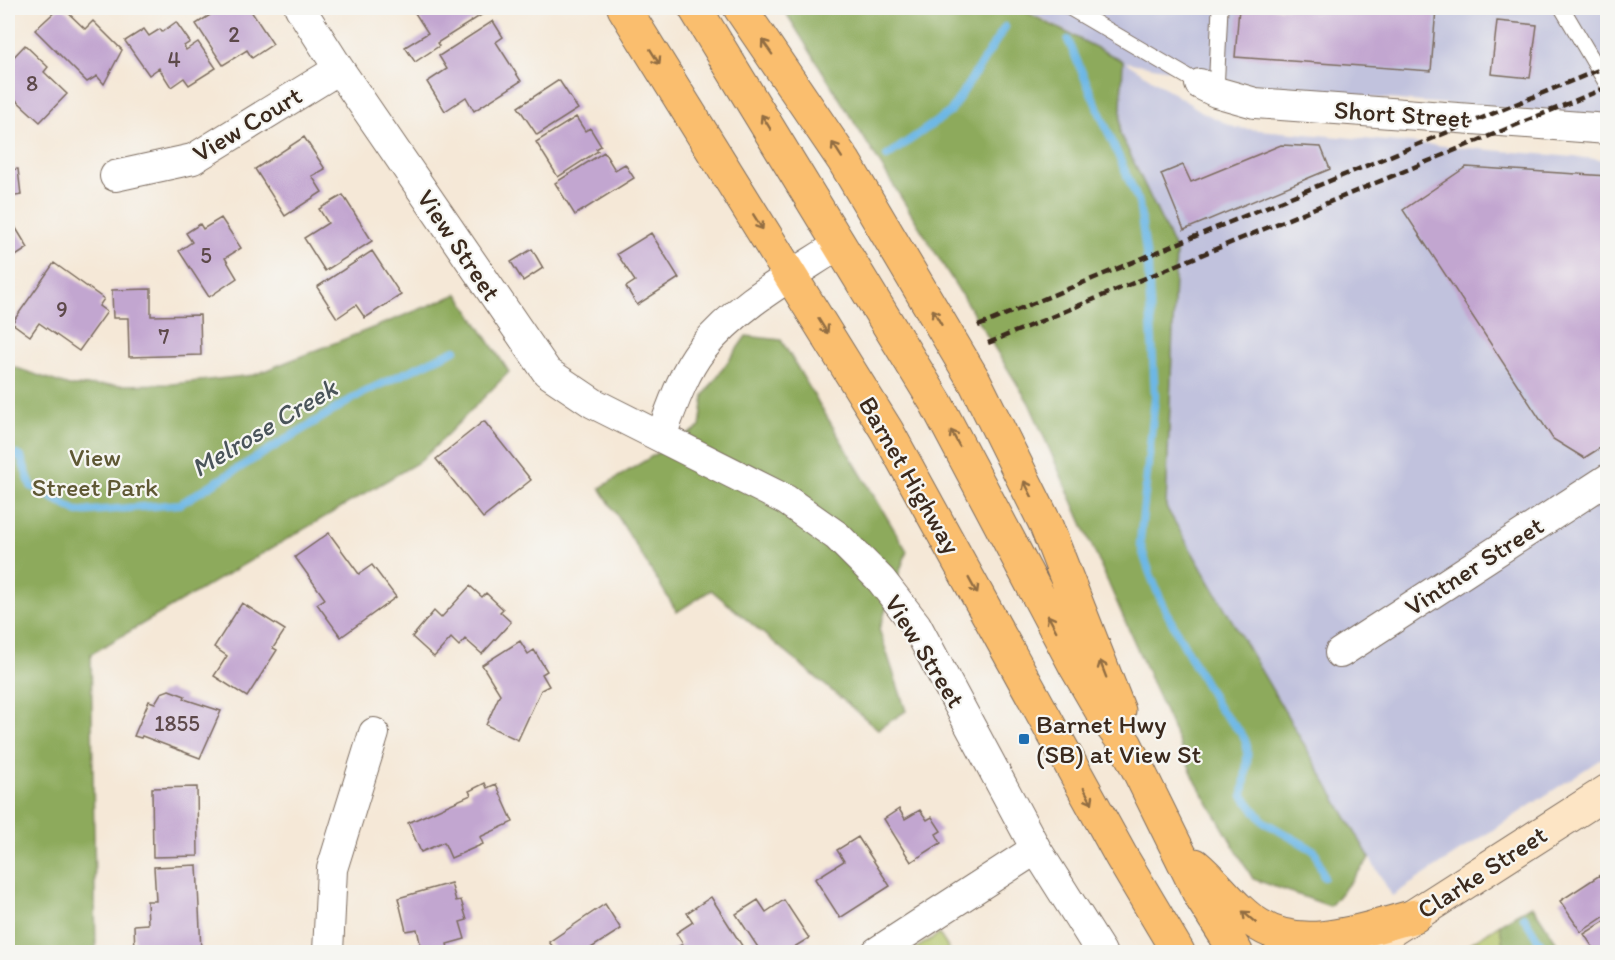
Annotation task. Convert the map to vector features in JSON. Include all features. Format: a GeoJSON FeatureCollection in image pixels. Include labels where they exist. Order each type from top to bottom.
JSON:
{"type":"FeatureCollection","features":[{"type":"Feature","properties":{"kind":"main road","name":"Barnet Highway"},"geometry":{"type":"LineString","coordinates":[[624,8],[887,431],[1121,856],[1178,952]]}},
{"type":"Feature","properties":{"kind":"main road","name":"Barnet Highway"},"geometry":{"type":"LineString","coordinates":[[695,8],[936,403],[1076,668],[1105,717],[1126,745],[1201,897],[1236,952]]}},
{"type":"Feature","properties":{"kind":"main road","name":"Barnet Highway"},"geometry":{"type":"LineString","coordinates":[[740,8],[844,161],[975,382],[1045,523],[1119,708],[1126,745]]}},
{"type":"Feature","properties":{"kind":"main road","name":"Clarke Street"},"geometry":{"type":"LineString","coordinates":[[1357,952],[1608,791]]}},
{"type":"Feature","properties":{"kind":"main road"},"geometry":{"type":"LineString","coordinates":[[1180,852],[1258,925],[1286,937],[1332,936],[1415,916]]}},
{"type":"Feature","properties":{"kind":"street","name":"View Street"},"geometry":{"type":"LineString","coordinates":[[300,8],[339,69],[547,372],[593,403],[786,500],[837,536],[880,580],[916,626],[1036,849],[1101,952]]}},
{"type":"Feature","properties":{"kind":"street","name":"View Court"},"geometry":{"type":"LineString","coordinates":[[115,176],[193,159],[339,69]]}},
{"type":"Feature","properties":{"kind":"street","name":"Short Street"},"geometry":{"type":"LineString","coordinates":[[1208,88],[1255,103],[1608,129]]}},
{"type":"Feature","properties":{"kind":"street"},"geometry":{"type":"LineString","coordinates":[[661,436],[675,398],[700,351],[729,320],[840,244]]}},
{"type":"Feature","properties":{"kind":"street","name":"Vintner Street"},"geometry":{"type":"LineString","coordinates":[[1340,653],[1608,479]]}},
{"type":"Feature","properties":{"kind":"street"},"geometry":{"type":"LineString","coordinates":[[328,952],[332,869],[374,733]]}},
{"type":"Feature","properties":{"kind":"street"},"geometry":{"type":"LineString","coordinates":[[877,952],[1036,849]]}},
{"type":"Feature","properties":{"kind":"lane"},"geometry":{"type":"LineString","coordinates":[[1070,8],[1208,88],[1220,8]]}},
{"type":"Feature","properties":{"kind":"lane"},"geometry":{"type":"LineString","coordinates":[[1562,8],[1608,86]]}},
{"type":"Feature","properties":{"kind":"shaded area"},"geometry":{"type":"Polygon","coordinates":[[[1022,8],[1607,8],[1607,117],[1287,91],[1125,62],[1204,113],[1236,128],[1607,160],[1607,755],[1392,896],[1166,507],[1176,251],[1120,133],[1123,61],[1022,8]]]}},
{"type":"Feature","properties":{"kind":"green space"},"geometry":{"type":"Polygon","coordinates":[[[783,8],[1018,8],[1123,61],[1120,133],[1176,251],[1166,507],[1370,858],[1330,906],[1253,879],[1196,782],[1029,403],[783,8]]]}},
{"type":"Feature","properties":{"kind":"green space","name":"View Street Park"},"geometry":{"type":"Polygon","coordinates":[[[458,294],[509,372],[422,460],[91,654],[96,952],[8,952],[8,365],[69,386],[172,384],[254,375],[458,294]]]}},
{"type":"Feature","properties":{"kind":"green space"},"geometry":{"type":"Polygon","coordinates":[[[746,336],[781,340],[907,551],[879,629],[906,711],[878,729],[711,590],[677,612],[600,488],[700,427],[704,395],[746,336]]]}},
{"type":"Feature","properties":{"kind":"green space"},"geometry":{"type":"Polygon","coordinates":[[[1532,905],[1563,952],[1504,952],[1500,924],[1532,905]]]}},
{"type":"Feature","properties":{"kind":"green space"},"geometry":{"type":"Polygon","coordinates":[[[1500,924],[1504,952],[1457,952],[1500,924]]]}},
{"type":"Feature","properties":{"kind":"green space"},"geometry":{"type":"Polygon","coordinates":[[[939,934],[951,952],[910,952],[939,934]]]}},
{"type":"Feature","properties":{"kind":"building"},"geometry":{"type":"Polygon","coordinates":[[[59,8],[63,8],[85,29],[93,21],[122,50],[104,84],[97,76],[87,82],[35,30],[59,8]]]}},
{"type":"Feature","properties":{"kind":"building"},"geometry":{"type":"Polygon","coordinates":[[[221,8],[224,12],[230,8],[249,8],[273,44],[252,58],[247,50],[223,65],[196,24],[221,8]]]}},
{"type":"Feature","properties":{"kind":"building"},"geometry":{"type":"Polygon","coordinates":[[[423,8],[479,8],[483,14],[437,43],[439,46],[415,62],[405,47],[428,33],[415,13],[423,8]]]}},
{"type":"Feature","properties":{"kind":"building"},"geometry":{"type":"Polygon","coordinates":[[[1239,8],[1436,8],[1431,71],[1235,57],[1239,8]]]}},
{"type":"Feature","properties":{"kind":"building"},"geometry":{"type":"Polygon","coordinates":[[[493,21],[503,37],[496,42],[521,81],[474,111],[466,97],[445,111],[427,82],[447,69],[439,56],[493,21]]]}},
{"type":"Feature","properties":{"kind":"building"},"geometry":{"type":"Polygon","coordinates":[[[1497,21],[1537,25],[1530,78],[1491,74],[1497,21]]]}},
{"type":"Feature","properties":{"kind":"building"},"geometry":{"type":"Polygon","coordinates":[[[176,22],[190,42],[184,46],[186,50],[198,42],[216,68],[189,85],[184,78],[171,87],[159,68],[149,75],[125,41],[144,29],[149,36],[160,29],[162,32],[176,22]]]}},
{"type":"Feature","properties":{"kind":"building"},"geometry":{"type":"Polygon","coordinates":[[[25,45],[48,67],[44,72],[67,94],[40,122],[16,100],[14,102],[8,96],[8,63],[25,45]]]}},
{"type":"Feature","properties":{"kind":"building"},"geometry":{"type":"Polygon","coordinates":[[[559,80],[578,109],[537,135],[518,107],[559,80]]]}},
{"type":"Feature","properties":{"kind":"building"},"geometry":{"type":"Polygon","coordinates":[[[576,117],[585,131],[590,128],[601,146],[596,149],[598,151],[558,177],[536,142],[576,117]]]}},
{"type":"Feature","properties":{"kind":"building"},"geometry":{"type":"Polygon","coordinates":[[[304,137],[325,169],[312,176],[322,192],[285,216],[255,169],[304,137]]]}},
{"type":"Feature","properties":{"kind":"building"},"geometry":{"type":"Polygon","coordinates":[[[1281,145],[1321,147],[1330,169],[1184,230],[1161,174],[1183,165],[1191,182],[1281,145]]]}},
{"type":"Feature","properties":{"kind":"building"},"geometry":{"type":"Polygon","coordinates":[[[604,152],[615,170],[625,164],[634,178],[575,215],[555,183],[604,152]]]}},
{"type":"Feature","properties":{"kind":"building"},"geometry":{"type":"Polygon","coordinates":[[[1466,167],[1608,176],[1608,443],[1584,458],[1553,439],[1403,210],[1466,167]]]}},
{"type":"Feature","properties":{"kind":"building"},"geometry":{"type":"Polygon","coordinates":[[[18,169],[21,195],[8,197],[8,170],[18,169]]]}},
{"type":"Feature","properties":{"kind":"building"},"geometry":{"type":"Polygon","coordinates":[[[343,195],[372,241],[325,271],[304,238],[328,223],[319,209],[343,195]]]}},
{"type":"Feature","properties":{"kind":"building"},"geometry":{"type":"Polygon","coordinates":[[[8,215],[28,248],[8,261],[8,215]]]}},
{"type":"Feature","properties":{"kind":"building"},"geometry":{"type":"Polygon","coordinates":[[[221,218],[241,248],[225,258],[237,278],[209,297],[179,251],[192,242],[186,233],[200,224],[203,229],[221,218]]]}},
{"type":"Feature","properties":{"kind":"building"},"geometry":{"type":"Polygon","coordinates":[[[651,233],[679,278],[637,305],[626,287],[635,281],[617,254],[651,233]]]}},
{"type":"Feature","properties":{"kind":"building"},"geometry":{"type":"Polygon","coordinates":[[[532,249],[543,268],[523,281],[511,262],[532,249]]]}},
{"type":"Feature","properties":{"kind":"building"},"geometry":{"type":"Polygon","coordinates":[[[372,251],[401,295],[365,318],[356,305],[337,318],[317,287],[372,251]]]}},
{"type":"Feature","properties":{"kind":"building"},"geometry":{"type":"Polygon","coordinates":[[[54,263],[104,299],[99,306],[107,312],[79,351],[39,323],[30,336],[12,323],[54,263]]]}},
{"type":"Feature","properties":{"kind":"building"},"geometry":{"type":"Polygon","coordinates":[[[151,289],[151,316],[200,315],[201,355],[129,357],[128,318],[113,318],[112,290],[151,289]]]}},
{"type":"Feature","properties":{"kind":"building"},"geometry":{"type":"Polygon","coordinates":[[[484,421],[531,480],[483,518],[436,459],[484,421]]]}},
{"type":"Feature","properties":{"kind":"building"},"geometry":{"type":"Polygon","coordinates":[[[329,533],[359,574],[372,565],[396,597],[341,637],[317,604],[325,599],[295,557],[329,533]]]}},
{"type":"Feature","properties":{"kind":"building"},"geometry":{"type":"Polygon","coordinates":[[[470,586],[482,597],[486,593],[503,609],[500,612],[511,622],[482,654],[465,639],[459,646],[451,638],[434,657],[412,637],[434,611],[441,618],[470,586]]]}},
{"type":"Feature","properties":{"kind":"building"},"geometry":{"type":"Polygon","coordinates":[[[242,603],[285,630],[273,648],[277,650],[247,697],[214,676],[227,656],[214,647],[242,603]]]}},
{"type":"Feature","properties":{"kind":"building"},"geometry":{"type":"Polygon","coordinates":[[[520,641],[528,654],[534,650],[547,671],[542,674],[549,686],[541,690],[518,740],[486,725],[500,694],[482,665],[520,641]]]}},
{"type":"Feature","properties":{"kind":"building"},"geometry":{"type":"Polygon","coordinates":[[[169,690],[185,696],[184,699],[221,711],[200,758],[142,736],[141,738],[134,736],[149,701],[155,703],[161,693],[169,690]]]}},
{"type":"Feature","properties":{"kind":"building"},"geometry":{"type":"Polygon","coordinates":[[[485,783],[487,788],[496,784],[513,822],[480,837],[483,844],[451,858],[444,842],[421,852],[408,823],[471,795],[469,791],[485,783]]]}},
{"type":"Feature","properties":{"kind":"building"},"geometry":{"type":"Polygon","coordinates":[[[197,787],[198,856],[153,857],[152,788],[197,787]]]}},
{"type":"Feature","properties":{"kind":"building"},"geometry":{"type":"Polygon","coordinates":[[[899,809],[905,819],[920,810],[927,820],[932,817],[941,831],[936,834],[941,843],[911,862],[884,819],[899,809]]]}},
{"type":"Feature","properties":{"kind":"building"},"geometry":{"type":"Polygon","coordinates":[[[858,837],[890,886],[840,918],[815,879],[844,861],[837,850],[858,837]]]}},
{"type":"Feature","properties":{"kind":"building"},"geometry":{"type":"Polygon","coordinates":[[[197,865],[201,951],[135,952],[134,925],[148,924],[147,901],[156,901],[154,867],[197,865]]]}},
{"type":"Feature","properties":{"kind":"building"},"geometry":{"type":"Polygon","coordinates":[[[1600,875],[1608,883],[1608,914],[1581,932],[1560,901],[1600,875]]]}},
{"type":"Feature","properties":{"kind":"building"},"geometry":{"type":"Polygon","coordinates":[[[451,883],[456,901],[461,900],[467,920],[460,922],[465,939],[447,944],[449,952],[416,952],[415,949],[421,947],[417,929],[406,931],[398,898],[451,883]]]}},
{"type":"Feature","properties":{"kind":"building"},"geometry":{"type":"Polygon","coordinates":[[[711,897],[746,952],[668,952],[683,944],[676,933],[693,922],[687,913],[711,897]]]}},
{"type":"Feature","properties":{"kind":"building"},"geometry":{"type":"Polygon","coordinates":[[[758,900],[766,912],[784,900],[809,938],[786,952],[761,952],[736,914],[758,900]]]}},
{"type":"Feature","properties":{"kind":"building"},"geometry":{"type":"Polygon","coordinates":[[[605,904],[621,929],[591,948],[594,952],[557,952],[549,942],[605,904]]]}},
{"type":"Feature","properties":{"kind":"building"},"geometry":{"type":"Polygon","coordinates":[[[1608,919],[1608,952],[1596,952],[1584,934],[1608,919]]]}},
{"type":"Feature","properties":{"kind":"waterway","name":"Melrose Creek"},"geometry":{"type":"LineString","coordinates":[[887,156],[950,112],[1005,27]]}},
{"type":"Feature","properties":{"kind":"waterway"},"geometry":{"type":"LineString","coordinates":[[1068,40],[1139,203],[1148,266],[1155,397],[1140,542],[1155,585],[1174,627],[1218,707],[1240,731],[1245,740],[1247,759],[1243,796],[1264,822],[1315,851],[1324,877]]}},
{"type":"Feature","properties":{"kind":"waterway","name":"Melrose Creek"},"geometry":{"type":"LineString","coordinates":[[8,451],[21,457],[31,486],[78,512],[180,504],[362,393],[455,350]]}},
{"type":"Feature","properties":{"kind":"waterway"},"geometry":{"type":"LineString","coordinates":[[1524,917],[1546,952]]}},
{"type":"Feature","properties":{"kind":"railway"},"geometry":{"type":"LineString","coordinates":[[978,326],[1608,66]]}},
{"type":"Feature","properties":{"kind":"railway"},"geometry":{"type":"LineString","coordinates":[[988,343],[1608,87]]}},
{"type":"Feature","properties":{"kind":"place","name":"Barnet Hwy (SB) at View St"},"geometry":{"type":"Point","coordinates":[1024,739]}}]}
